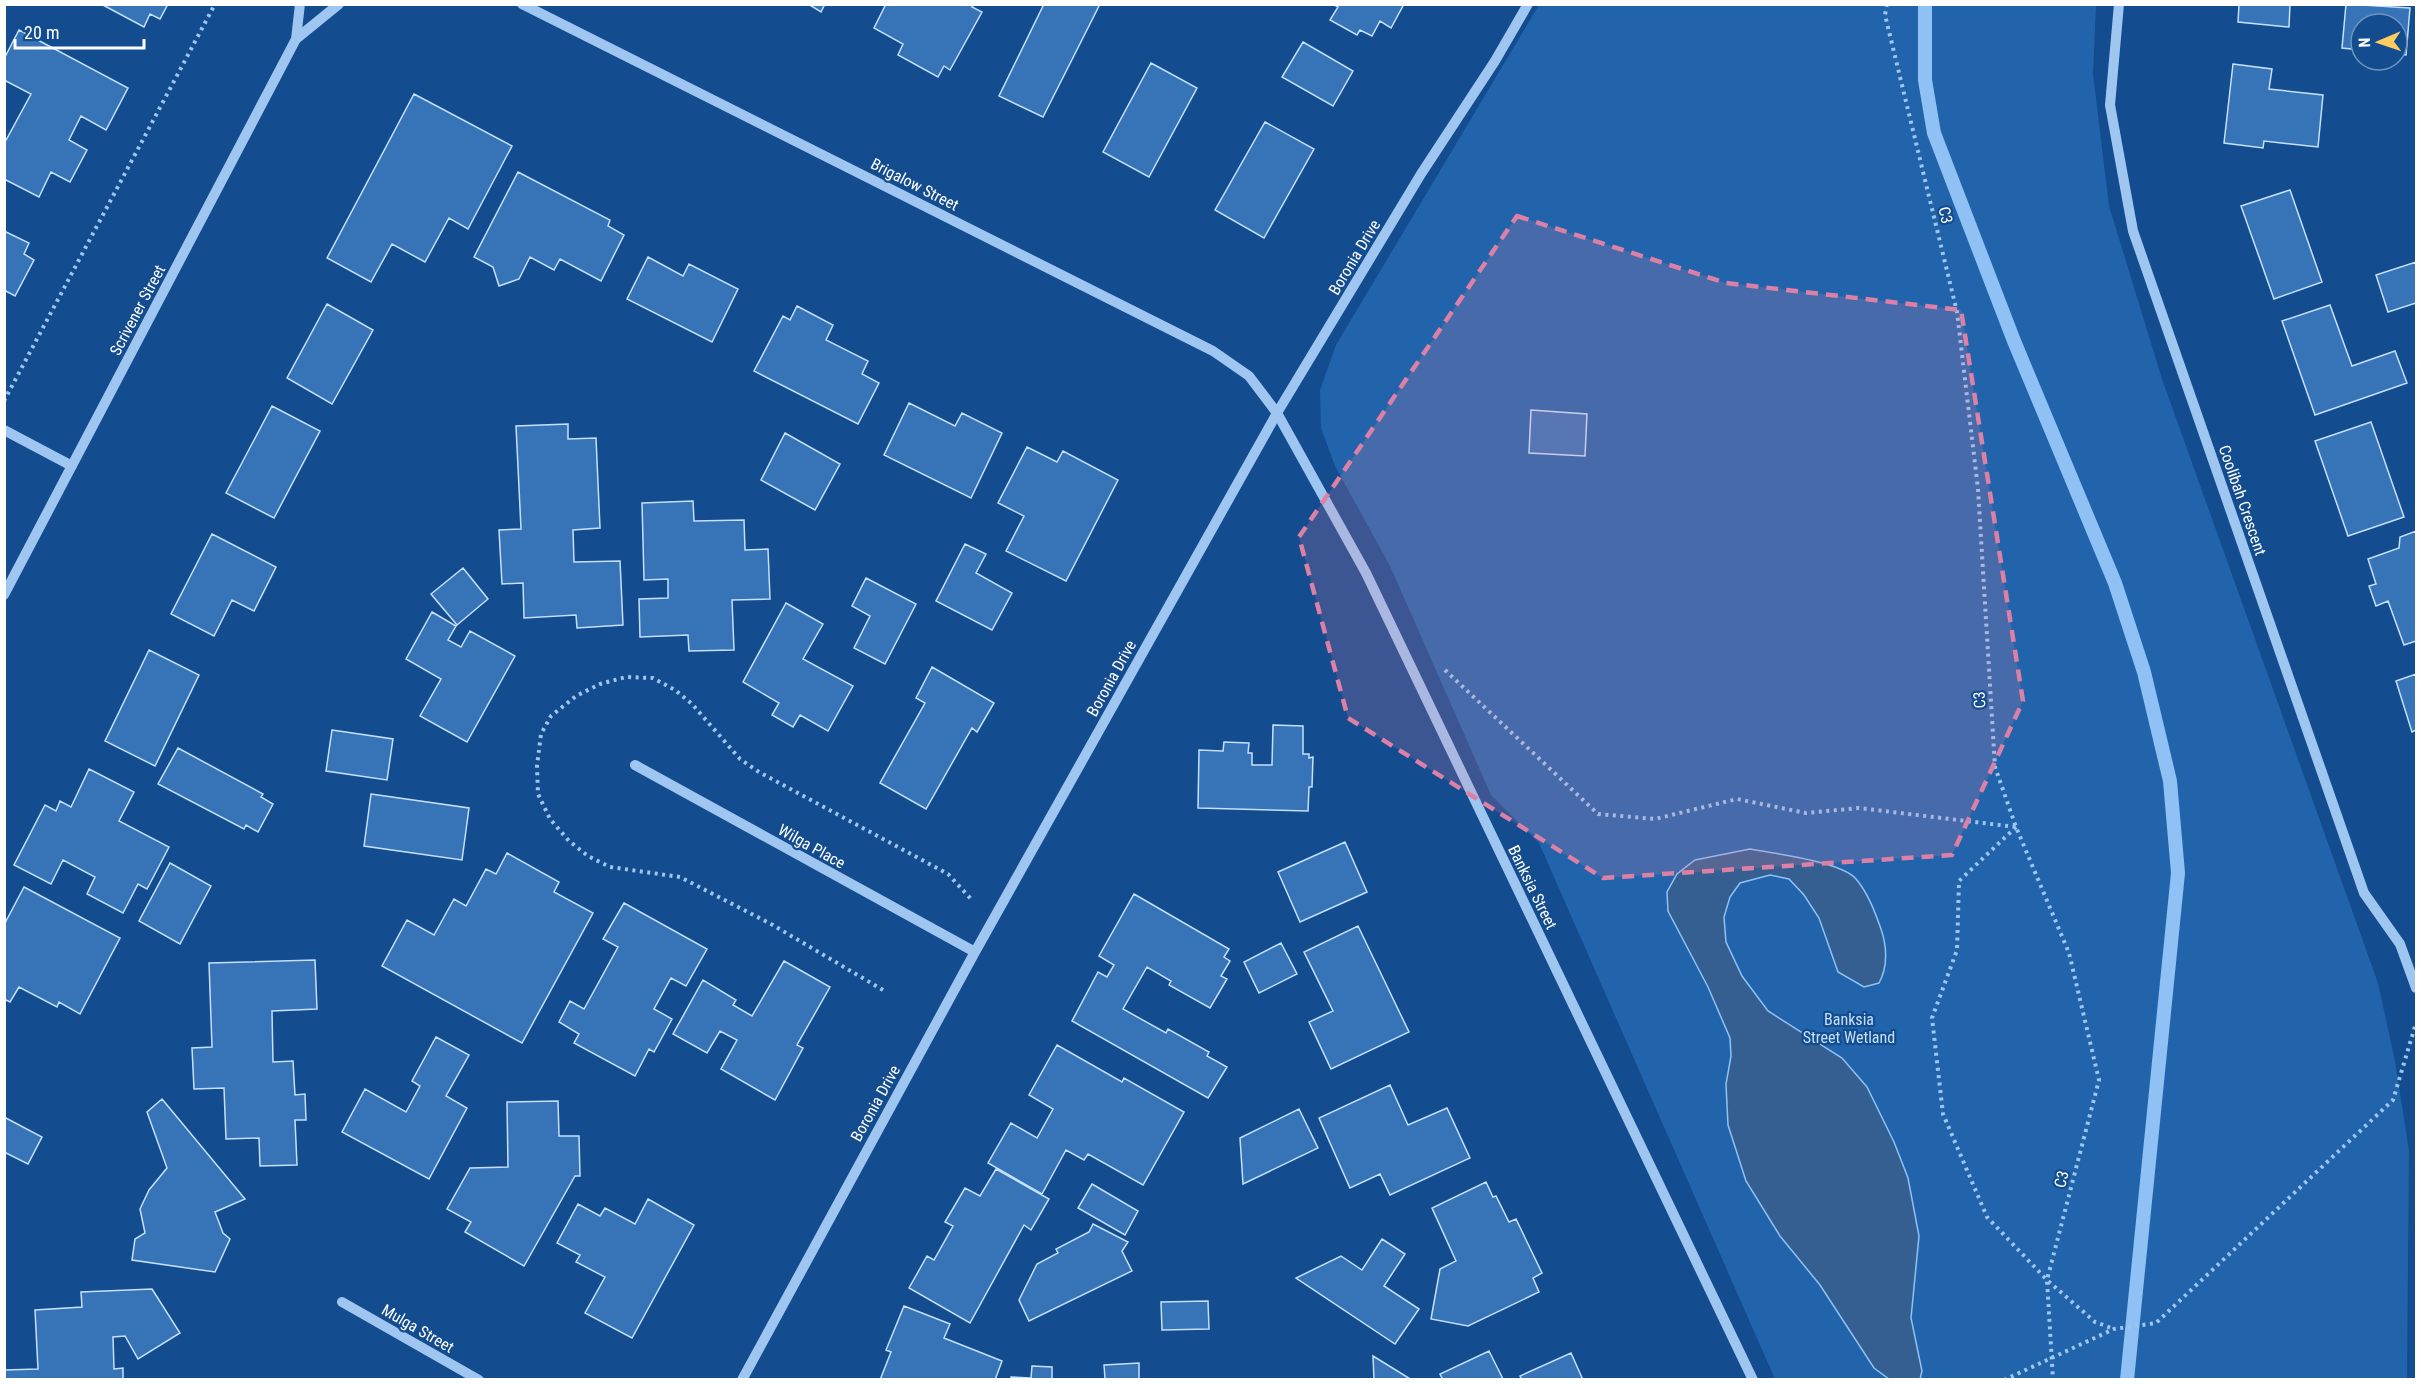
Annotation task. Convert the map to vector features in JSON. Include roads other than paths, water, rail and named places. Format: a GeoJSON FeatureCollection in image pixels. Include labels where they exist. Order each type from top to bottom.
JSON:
{"type":"FeatureCollection","features":[{"type":"Feature","properties":{"kind":"street","name":"Scrivener Street"},"geometry":{"type":"LineString","coordinates":[[4,595],[296,39],[300,4]]}},
{"type":"Feature","properties":{"kind":"street","name":"Scrivener Street"},"geometry":{"type":"LineString","coordinates":[[296,39],[339,4]]}},
{"type":"Feature","properties":{"kind":"street","name":"Brigalow Street"},"geometry":{"type":"LineString","coordinates":[[522,4],[1213,351],[1250,376],[1277,413]]}},
{"type":"Feature","properties":{"kind":"street","name":"Boronia Drive"},"geometry":{"type":"LineString","coordinates":[[742,1380],[975,952],[1277,413],[1421,174],[1495,61],[1528,4]]}},
{"type":"Feature","properties":{"kind":"street","name":"Coolibah Crescent"},"geometry":{"type":"LineString","coordinates":[[2119,4],[2110,105],[2133,231],[2364,893],[2400,944],[2416,988]]}},
{"type":"Feature","properties":{"kind":"street","name":"Banksia Street"},"geometry":{"type":"LineString","coordinates":[[1277,413],[1366,573],[1753,1380]]}},
{"type":"Feature","properties":{"kind":"street"},"geometry":{"type":"LineString","coordinates":[[4,430],[72,466]]}},
{"type":"Feature","properties":{"kind":"street","name":"Wilga Place"},"geometry":{"type":"LineString","coordinates":[[635,765],[975,952]]}},
{"type":"Feature","properties":{"kind":"street","name":"Mulga Street"},"geometry":{"type":"LineString","coordinates":[[342,1302],[479,1380]]}},
{"type":"Feature","properties":{"kind":"waterway"},"geometry":{"type":"LineString","coordinates":[[1925,4],[1925,80],[1934,133],[2014,341],[2115,583],[2144,672],[2170,781],[2178,873],[2127,1380]]}},
{"type":"Feature","properties":{"kind":"park label","name":"Banksia Street Wetland"},"geometry":{"type":"Point","coordinates":[1849,1028]}}]}
